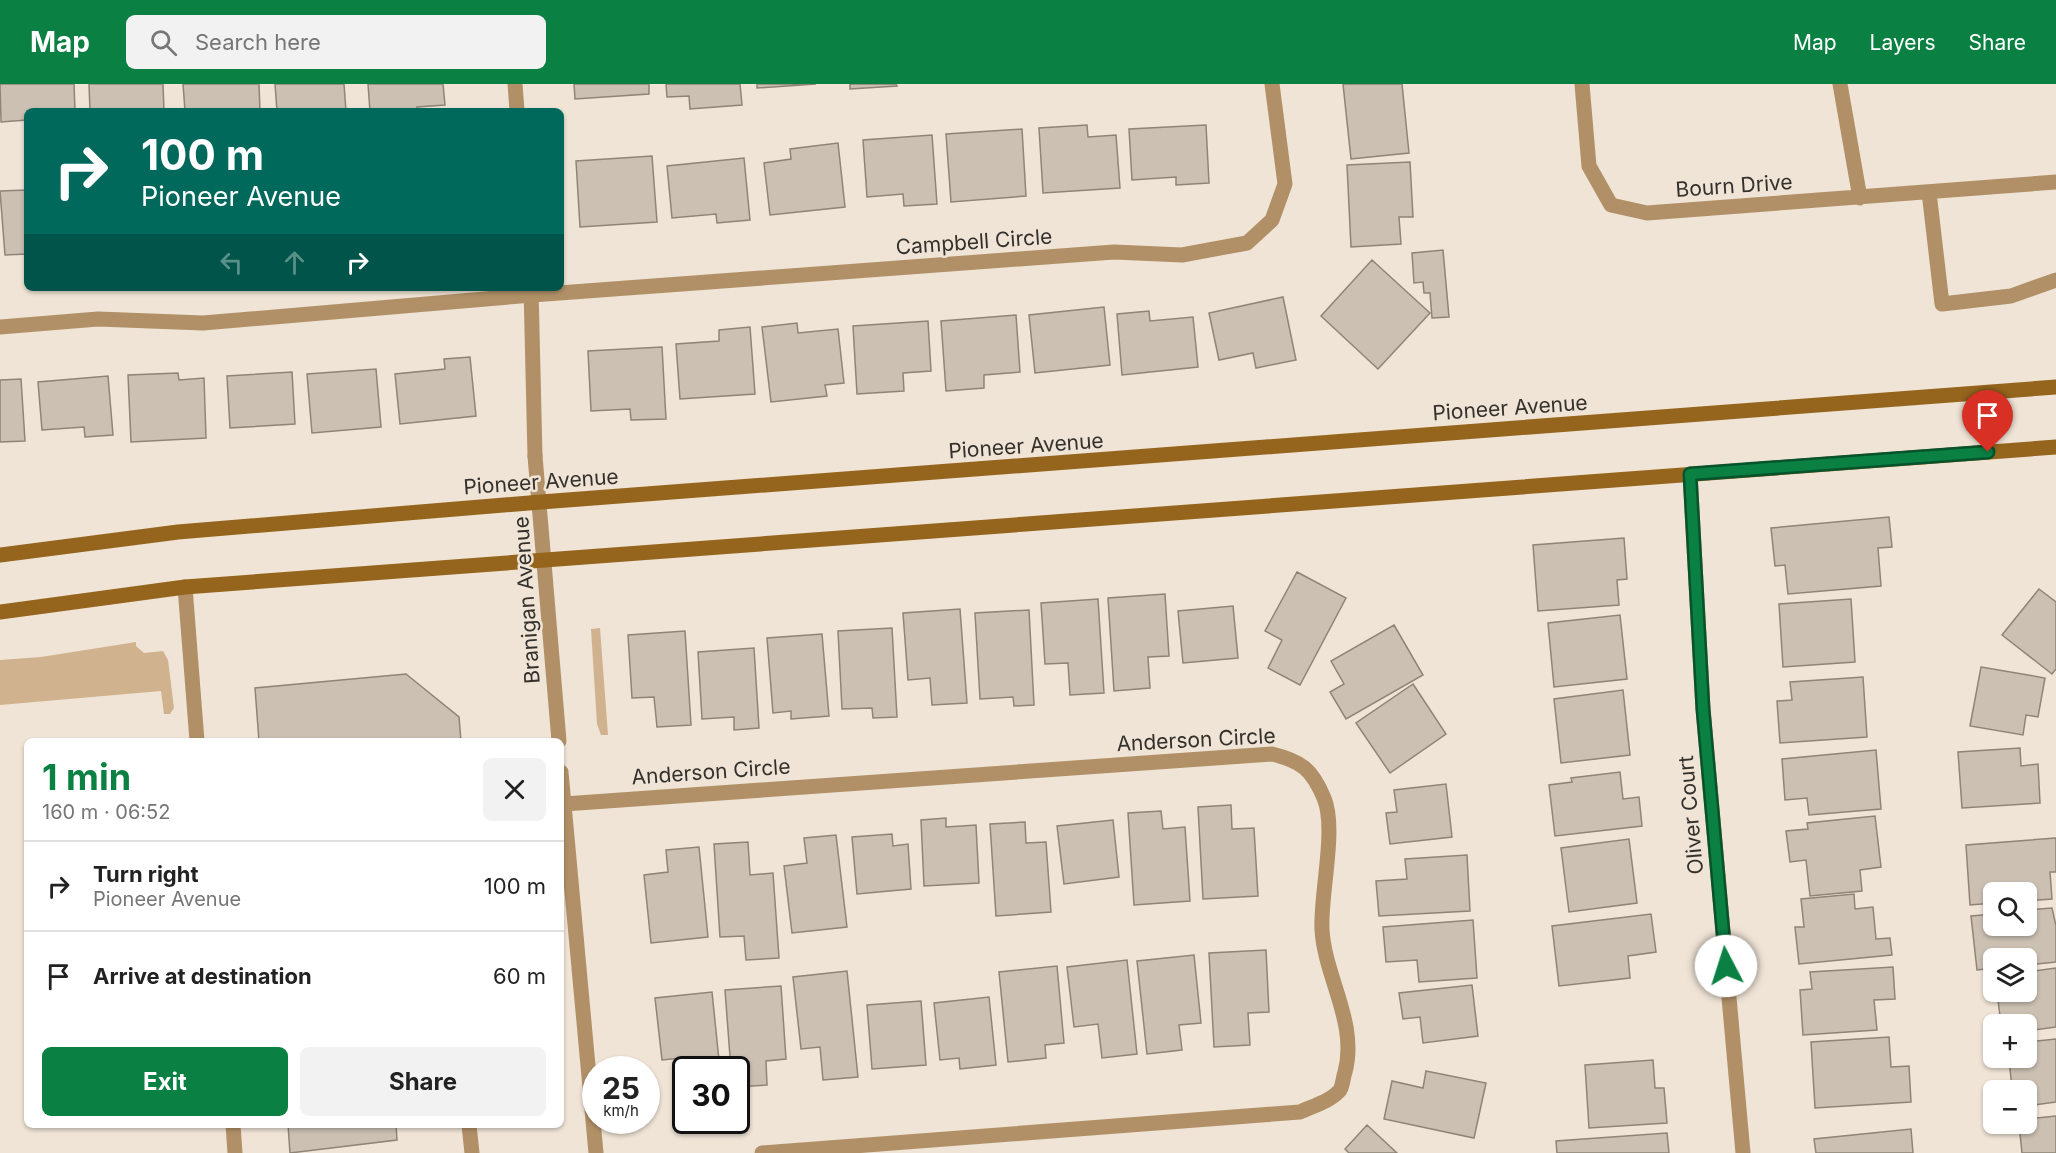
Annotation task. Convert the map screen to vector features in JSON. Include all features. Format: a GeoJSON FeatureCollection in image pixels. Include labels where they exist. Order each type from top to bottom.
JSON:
{"type":"FeatureCollection","features":[{"type":"Feature","properties":{"kind":"main road","name":"Pioneer Avenue"},"geometry":{"type":"LineString","coordinates":[[0,555],[178,532],[541,502],[2056,387]]}},
{"type":"Feature","properties":{"kind":"main road"},"geometry":{"type":"LineString","coordinates":[[0,612],[185,587],[2056,447]]}},
{"type":"Feature","properties":{"kind":"street"},"geometry":{"type":"LineString","coordinates":[[515,84],[517,108]]}},
{"type":"Feature","properties":{"kind":"street","name":"Campbell Circle"},"geometry":{"type":"LineString","coordinates":[[564,289],[1114,252],[1182,255],[1247,243],[1272,220],[1285,184],[1272,84]]}},
{"type":"Feature","properties":{"kind":"street","name":"Bourn Drive"},"geometry":{"type":"LineString","coordinates":[[1582,84],[1588,166],[1611,205],[1647,213],[2056,182]]}},
{"type":"Feature","properties":{"kind":"street"},"geometry":{"type":"LineString","coordinates":[[1840,84],[1860,198]]}},
{"type":"Feature","properties":{"kind":"street"},"geometry":{"type":"LineString","coordinates":[[1929,192],[1942,304],[2011,296],[2056,280]]}},
{"type":"Feature","properties":{"kind":"street","name":"Campbell Circle"},"geometry":{"type":"LineString","coordinates":[[0,327],[98,319],[203,323],[532,291]]}},
{"type":"Feature","properties":{"kind":"street","name":"Branigan Avenue"},"geometry":{"type":"LineString","coordinates":[[532,291],[535,456],[541,502],[559,738]]}},
{"type":"Feature","properties":{"kind":"street","name":"Oliver Court"},"geometry":{"type":"LineString","coordinates":[[1690,474],[1703,709],[1743,1153]]}},
{"type":"Feature","properties":{"kind":"street"},"geometry":{"type":"LineString","coordinates":[[185,587],[197,738]]}},
{"type":"Feature","properties":{"kind":"street","name":"Anderson Circle"},"geometry":{"type":"LineString","coordinates":[[564,804],[1272,754],[1296,759],[1313,776],[1325,801],[1328,826],[1322,931],[1348,1032],[1348,1060],[1340,1089],[1324,1102],[1300,1112],[762,1153]]}},
{"type":"Feature","properties":{"kind":"street"},"geometry":{"type":"LineString","coordinates":[[564,804],[596,1153]]}},
{"type":"Feature","properties":{"kind":"street"},"geometry":{"type":"LineString","coordinates":[[233,1128],[236,1153]]}},
{"type":"Feature","properties":{"kind":"street"},"geometry":{"type":"LineString","coordinates":[[470,1128],[472,1153]]}},
{"type":"Feature","properties":{"kind":"shaded area"},"geometry":{"type":"Polygon","coordinates":[[[600,628],[608,735],[601,735],[597,724],[591,629],[600,628]]]}},
{"type":"Feature","properties":{"kind":"shaded area"},"geometry":{"type":"Polygon","coordinates":[[[136,642],[136,646],[144,653],[163,651],[168,660],[174,708],[170,714],[164,714],[161,691],[0,705],[0,660],[41,657],[136,642]]]}},
{"type":"Feature","properties":{"kind":"building"},"geometry":{"type":"Polygon","coordinates":[[[0,84],[74,84],[75,108],[24,108],[24,120],[1,122],[0,84]]]}},
{"type":"Feature","properties":{"kind":"building"},"geometry":{"type":"Polygon","coordinates":[[[89,84],[163,84],[164,108],[90,108],[89,84]]]}},
{"type":"Feature","properties":{"kind":"building"},"geometry":{"type":"Polygon","coordinates":[[[183,84],[259,84],[260,108],[185,108],[183,84]]]}},
{"type":"Feature","properties":{"kind":"building"},"geometry":{"type":"Polygon","coordinates":[[[275,84],[344,84],[346,108],[277,108],[275,84]]]}},
{"type":"Feature","properties":{"kind":"building"},"geometry":{"type":"Polygon","coordinates":[[[368,84],[443,84],[445,105],[417,108],[370,108],[368,84]]]}},
{"type":"Feature","properties":{"kind":"building"},"geometry":{"type":"Polygon","coordinates":[[[574,84],[649,84],[649,94],[575,99],[574,84]]]}},
{"type":"Feature","properties":{"kind":"building"},"geometry":{"type":"Polygon","coordinates":[[[666,84],[740,84],[742,105],[690,109],[689,96],[667,97],[666,84]]]}},
{"type":"Feature","properties":{"kind":"building"},"geometry":{"type":"Polygon","coordinates":[[[757,84],[816,84],[757,88],[757,84]]]}},
{"type":"Feature","properties":{"kind":"building"},"geometry":{"type":"Polygon","coordinates":[[[850,84],[896,84],[897,86],[850,89],[850,84]]]}},
{"type":"Feature","properties":{"kind":"building"},"geometry":{"type":"Polygon","coordinates":[[[1343,84],[1402,84],[1409,153],[1351,159],[1343,84]]]}},
{"type":"Feature","properties":{"kind":"building"},"geometry":{"type":"Polygon","coordinates":[[[1087,125],[1088,137],[1116,135],[1120,188],[1043,193],[1039,128],[1087,125]]]}},
{"type":"Feature","properties":{"kind":"building"},"geometry":{"type":"Polygon","coordinates":[[[1206,125],[1209,183],[1176,185],[1176,177],[1132,180],[1129,129],[1206,125]]]}},
{"type":"Feature","properties":{"kind":"building"},"geometry":{"type":"Polygon","coordinates":[[[1022,129],[1026,196],[951,202],[946,134],[1022,129]]]}},
{"type":"Feature","properties":{"kind":"building"},"geometry":{"type":"Polygon","coordinates":[[[932,135],[937,204],[904,206],[903,194],[867,197],[863,140],[932,135]]]}},
{"type":"Feature","properties":{"kind":"building"},"geometry":{"type":"Polygon","coordinates":[[[838,143],[845,207],[770,215],[764,163],[791,159],[790,149],[838,143]]]}},
{"type":"Feature","properties":{"kind":"building"},"geometry":{"type":"Polygon","coordinates":[[[652,156],[657,222],[580,227],[576,161],[652,156]]]}},
{"type":"Feature","properties":{"kind":"building"},"geometry":{"type":"Polygon","coordinates":[[[744,158],[750,220],[717,223],[716,214],[672,218],[667,166],[744,158]]]}},
{"type":"Feature","properties":{"kind":"building"},"geometry":{"type":"Polygon","coordinates":[[[1410,162],[1413,217],[1399,217],[1401,244],[1351,247],[1347,165],[1410,162]]]}},
{"type":"Feature","properties":{"kind":"building"},"geometry":{"type":"Polygon","coordinates":[[[24,190],[24,254],[5,255],[0,191],[24,190]]]}},
{"type":"Feature","properties":{"kind":"building"},"geometry":{"type":"Polygon","coordinates":[[[1443,250],[1449,317],[1432,318],[1430,293],[1424,293],[1423,282],[1414,283],[1412,253],[1443,250]]]}},
{"type":"Feature","properties":{"kind":"building"},"geometry":{"type":"Polygon","coordinates":[[[1372,260],[1430,313],[1378,369],[1321,316],[1372,260]]]}},
{"type":"Feature","properties":{"kind":"building"},"geometry":{"type":"Polygon","coordinates":[[[1283,297],[1296,360],[1256,368],[1253,353],[1219,360],[1209,313],[1283,297]]]}},
{"type":"Feature","properties":{"kind":"building"},"geometry":{"type":"Polygon","coordinates":[[[1104,307],[1110,365],[1035,373],[1029,315],[1104,307]]]}},
{"type":"Feature","properties":{"kind":"building"},"geometry":{"type":"Polygon","coordinates":[[[1149,311],[1150,321],[1193,317],[1198,367],[1122,375],[1117,314],[1149,311]]]}},
{"type":"Feature","properties":{"kind":"building"},"geometry":{"type":"Polygon","coordinates":[[[1016,315],[1020,372],[984,375],[984,388],[946,391],[941,321],[1016,315]]]}},
{"type":"Feature","properties":{"kind":"building"},"geometry":{"type":"Polygon","coordinates":[[[928,321],[931,371],[903,373],[904,391],[857,394],[853,326],[928,321]]]}},
{"type":"Feature","properties":{"kind":"building"},"geometry":{"type":"Polygon","coordinates":[[[797,323],[798,333],[838,329],[844,383],[825,385],[827,396],[771,402],[762,327],[797,323]]]}},
{"type":"Feature","properties":{"kind":"building"},"geometry":{"type":"Polygon","coordinates":[[[750,327],[755,394],[680,399],[676,344],[719,341],[719,330],[750,327]]]}},
{"type":"Feature","properties":{"kind":"building"},"geometry":{"type":"Polygon","coordinates":[[[662,347],[666,419],[631,420],[630,409],[591,411],[588,351],[662,347]]]}},
{"type":"Feature","properties":{"kind":"building"},"geometry":{"type":"Polygon","coordinates":[[[470,357],[476,416],[400,424],[395,374],[445,369],[444,359],[470,357]]]}},
{"type":"Feature","properties":{"kind":"building"},"geometry":{"type":"Polygon","coordinates":[[[376,369],[381,427],[312,433],[307,374],[376,369]]]}},
{"type":"Feature","properties":{"kind":"building"},"geometry":{"type":"Polygon","coordinates":[[[292,372],[295,424],[230,428],[227,376],[292,372]]]}},
{"type":"Feature","properties":{"kind":"building"},"geometry":{"type":"Polygon","coordinates":[[[178,373],[179,380],[204,378],[206,438],[131,442],[128,375],[178,373]]]}},
{"type":"Feature","properties":{"kind":"building"},"geometry":{"type":"Polygon","coordinates":[[[108,376],[113,435],[85,437],[84,427],[42,430],[38,382],[108,376]]]}},
{"type":"Feature","properties":{"kind":"building"},"geometry":{"type":"Polygon","coordinates":[[[21,379],[25,441],[0,442],[0,380],[21,379]]]}},
{"type":"Feature","properties":{"kind":"building"},"geometry":{"type":"Polygon","coordinates":[[[1889,517],[1892,547],[1878,548],[1881,586],[1788,594],[1785,565],[1775,566],[1771,528],[1889,517]]]}},
{"type":"Feature","properties":{"kind":"building"},"geometry":{"type":"Polygon","coordinates":[[[1624,538],[1627,579],[1617,580],[1619,605],[1538,611],[1533,545],[1624,538]]]}},
{"type":"Feature","properties":{"kind":"building"},"geometry":{"type":"Polygon","coordinates":[[[1297,572],[1346,598],[1300,685],[1268,668],[1282,640],[1265,631],[1297,572]]]}},
{"type":"Feature","properties":{"kind":"building"},"geometry":{"type":"Polygon","coordinates":[[[2039,589],[2056,602],[2056,669],[2052,674],[2002,635],[2039,589]]]}},
{"type":"Feature","properties":{"kind":"building"},"geometry":{"type":"Polygon","coordinates":[[[1165,594],[1169,656],[1148,657],[1150,688],[1114,691],[1108,598],[1165,594]]]}},
{"type":"Feature","properties":{"kind":"building"},"geometry":{"type":"Polygon","coordinates":[[[1098,599],[1104,693],[1070,695],[1068,663],[1045,664],[1041,603],[1098,599]]]}},
{"type":"Feature","properties":{"kind":"building"},"geometry":{"type":"Polygon","coordinates":[[[1851,599],[1855,662],[1783,667],[1779,604],[1851,599]]]}},
{"type":"Feature","properties":{"kind":"building"},"geometry":{"type":"Polygon","coordinates":[[[1233,606],[1238,658],[1183,663],[1178,611],[1233,606]]]}},
{"type":"Feature","properties":{"kind":"building"},"geometry":{"type":"Polygon","coordinates":[[[960,609],[967,703],[932,705],[930,678],[908,680],[903,613],[960,609]]]}},
{"type":"Feature","properties":{"kind":"building"},"geometry":{"type":"Polygon","coordinates":[[[1029,610],[1034,705],[1014,706],[1013,697],[980,699],[975,613],[1029,610]]]}},
{"type":"Feature","properties":{"kind":"building"},"geometry":{"type":"Polygon","coordinates":[[[1620,615],[1627,679],[1554,687],[1548,623],[1620,615]]]}},
{"type":"Feature","properties":{"kind":"building"},"geometry":{"type":"Polygon","coordinates":[[[1394,625],[1423,675],[1346,719],[1330,692],[1344,684],[1331,661],[1394,625]]]}},
{"type":"Feature","properties":{"kind":"building"},"geometry":{"type":"Polygon","coordinates":[[[892,628],[897,717],[873,718],[872,708],[842,709],[838,631],[892,628]]]}},
{"type":"Feature","properties":{"kind":"building"},"geometry":{"type":"Polygon","coordinates":[[[685,631],[691,725],[657,727],[654,697],[632,698],[628,635],[685,631]]]}},
{"type":"Feature","properties":{"kind":"building"},"geometry":{"type":"Polygon","coordinates":[[[822,634],[829,716],[791,719],[791,711],[773,713],[767,638],[822,634]]]}},
{"type":"Feature","properties":{"kind":"building"},"geometry":{"type":"Polygon","coordinates":[[[754,648],[759,728],[734,730],[734,717],[702,719],[698,652],[754,648]]]}},
{"type":"Feature","properties":{"kind":"building"},"geometry":{"type":"Polygon","coordinates":[[[1981,667],[2045,678],[2038,717],[2026,715],[2023,735],[1970,726],[1981,667]]]}},
{"type":"Feature","properties":{"kind":"building"},"geometry":{"type":"Polygon","coordinates":[[[406,674],[459,717],[461,738],[259,738],[255,688],[406,674]]]}},
{"type":"Feature","properties":{"kind":"building"},"geometry":{"type":"Polygon","coordinates":[[[1863,677],[1867,737],[1780,743],[1777,701],[1792,700],[1790,682],[1863,677]]]}},
{"type":"Feature","properties":{"kind":"building"},"geometry":{"type":"Polygon","coordinates":[[[1413,684],[1446,734],[1390,773],[1356,723],[1413,684]]]}},
{"type":"Feature","properties":{"kind":"building"},"geometry":{"type":"Polygon","coordinates":[[[1623,690],[1630,755],[1561,763],[1554,699],[1623,690]]]}},
{"type":"Feature","properties":{"kind":"building"},"geometry":{"type":"Polygon","coordinates":[[[2020,748],[2021,766],[2038,764],[2040,803],[1962,808],[1958,752],[2020,748]]]}},
{"type":"Feature","properties":{"kind":"building"},"geometry":{"type":"Polygon","coordinates":[[[1876,750],[1881,809],[1809,815],[1807,798],[1785,800],[1782,759],[1876,750]]]}},
{"type":"Feature","properties":{"kind":"building"},"geometry":{"type":"Polygon","coordinates":[[[1620,772],[1623,799],[1639,797],[1642,826],[1555,836],[1549,785],[1572,782],[1571,778],[1620,772]]]}},
{"type":"Feature","properties":{"kind":"building"},"geometry":{"type":"Polygon","coordinates":[[[1446,784],[1452,837],[1390,844],[1386,813],[1397,812],[1394,790],[1446,784]]]}},
{"type":"Feature","properties":{"kind":"building"},"geometry":{"type":"Polygon","coordinates":[[[1231,805],[1232,829],[1254,828],[1258,896],[1203,899],[1198,807],[1231,805]]]}},
{"type":"Feature","properties":{"kind":"building"},"geometry":{"type":"Polygon","coordinates":[[[1161,811],[1163,829],[1185,827],[1190,901],[1134,905],[1128,813],[1161,811]]]}},
{"type":"Feature","properties":{"kind":"building"},"geometry":{"type":"Polygon","coordinates":[[[1875,816],[1881,867],[1860,870],[1862,891],[1810,896],[1806,860],[1790,862],[1786,831],[1808,829],[1807,823],[1875,816]]]}},
{"type":"Feature","properties":{"kind":"building"},"geometry":{"type":"Polygon","coordinates":[[[946,818],[946,827],[976,825],[979,883],[924,886],[921,820],[946,818]]]}},
{"type":"Feature","properties":{"kind":"building"},"geometry":{"type":"Polygon","coordinates":[[[1113,820],[1119,877],[1064,884],[1057,826],[1113,820]]]}},
{"type":"Feature","properties":{"kind":"building"},"geometry":{"type":"Polygon","coordinates":[[[1025,822],[1026,843],[1046,842],[1051,912],[996,916],[990,824],[1025,822]]]}},
{"type":"Feature","properties":{"kind":"building"},"geometry":{"type":"Polygon","coordinates":[[[892,834],[893,846],[908,844],[911,889],[857,894],[852,837],[892,834]]]}},
{"type":"Feature","properties":{"kind":"building"},"geometry":{"type":"Polygon","coordinates":[[[836,835],[847,927],[792,933],[784,866],[807,863],[804,838],[836,835]]]}},
{"type":"Feature","properties":{"kind":"building"},"geometry":{"type":"Polygon","coordinates":[[[2056,838],[2056,872],[2050,872],[2052,899],[2037,900],[2037,882],[1983,882],[1983,904],[1970,905],[1966,845],[2056,838]]]}},
{"type":"Feature","properties":{"kind":"building"},"geometry":{"type":"Polygon","coordinates":[[[1629,839],[1637,903],[1569,912],[1561,848],[1629,839]]]}},
{"type":"Feature","properties":{"kind":"building"},"geometry":{"type":"Polygon","coordinates":[[[748,842],[750,875],[773,873],[779,958],[746,960],[744,936],[720,937],[714,844],[748,842]]]}},
{"type":"Feature","properties":{"kind":"building"},"geometry":{"type":"Polygon","coordinates":[[[699,847],[708,937],[651,943],[644,875],[668,872],[666,850],[699,847]]]}},
{"type":"Feature","properties":{"kind":"building"},"geometry":{"type":"Polygon","coordinates":[[[1467,855],[1470,911],[1379,916],[1376,881],[1407,879],[1405,859],[1467,855]]]}},
{"type":"Feature","properties":{"kind":"building"},"geometry":{"type":"Polygon","coordinates":[[[1854,894],[1855,909],[1873,907],[1876,939],[1890,938],[1892,955],[1799,964],[1795,927],[1804,927],[1801,899],[1854,894]]]}},
{"type":"Feature","properties":{"kind":"building"},"geometry":{"type":"Polygon","coordinates":[[[2052,908],[2056,926],[2056,962],[2037,964],[2037,948],[1983,948],[1983,969],[1977,970],[1971,916],[1983,915],[1983,936],[2037,936],[2037,909],[2052,908]]]}},
{"type":"Feature","properties":{"kind":"building"},"geometry":{"type":"Polygon","coordinates":[[[1651,914],[1656,952],[1628,956],[1630,978],[1559,986],[1552,926],[1651,914]]]}},
{"type":"Feature","properties":{"kind":"building"},"geometry":{"type":"Polygon","coordinates":[[[1473,920],[1477,978],[1419,982],[1417,960],[1386,962],[1383,927],[1473,920]]]}},
{"type":"Feature","properties":{"kind":"building"},"geometry":{"type":"Polygon","coordinates":[[[1266,950],[1269,1012],[1248,1013],[1250,1045],[1214,1047],[1209,953],[1266,950]]]}},
{"type":"Feature","properties":{"kind":"building"},"geometry":{"type":"Polygon","coordinates":[[[1194,955],[1201,1023],[1179,1025],[1182,1050],[1147,1054],[1137,961],[1194,955]]]}},
{"type":"Feature","properties":{"kind":"building"},"geometry":{"type":"Polygon","coordinates":[[[1127,960],[1137,1054],[1102,1058],[1098,1024],[1074,1027],[1067,967],[1127,960]]]}},
{"type":"Feature","properties":{"kind":"building"},"geometry":{"type":"Polygon","coordinates":[[[1057,966],[1064,1043],[1045,1045],[1046,1058],[1008,1062],[999,972],[1057,966]]]}},
{"type":"Feature","properties":{"kind":"building"},"geometry":{"type":"Polygon","coordinates":[[[1893,967],[1895,999],[1874,1000],[1877,1030],[1803,1035],[1800,990],[1812,989],[1810,972],[1893,967]]]}},
{"type":"Feature","properties":{"kind":"building"},"geometry":{"type":"Polygon","coordinates":[[[2056,968],[2056,1027],[2037,1030],[2037,1014],[2000,1014],[1998,1002],[2037,1002],[2037,971],[2056,968]]]}},
{"type":"Feature","properties":{"kind":"building"},"geometry":{"type":"Polygon","coordinates":[[[847,971],[858,1077],[823,1080],[820,1047],[801,1049],[793,977],[847,971]]]}},
{"type":"Feature","properties":{"kind":"building"},"geometry":{"type":"Polygon","coordinates":[[[1472,985],[1478,1036],[1423,1043],[1420,1017],[1403,1019],[1399,993],[1472,985]]]}},
{"type":"Feature","properties":{"kind":"building"},"geometry":{"type":"Polygon","coordinates":[[[781,986],[786,1059],[766,1061],[767,1085],[750,1086],[750,1056],[730,1056],[725,990],[781,986]]]}},
{"type":"Feature","properties":{"kind":"building"},"geometry":{"type":"Polygon","coordinates":[[[712,992],[719,1056],[672,1056],[672,1059],[662,1060],[655,998],[712,992]]]}},
{"type":"Feature","properties":{"kind":"building"},"geometry":{"type":"Polygon","coordinates":[[[989,997],[996,1065],[960,1069],[959,1058],[940,1060],[934,1003],[989,997]]]}},
{"type":"Feature","properties":{"kind":"building"},"geometry":{"type":"Polygon","coordinates":[[[921,1001],[926,1065],[872,1069],[867,1005],[921,1001]]]}},
{"type":"Feature","properties":{"kind":"building"},"geometry":{"type":"Polygon","coordinates":[[[1889,1037],[1891,1067],[1909,1066],[1911,1102],[1815,1108],[1811,1042],[1889,1037]]]}},
{"type":"Feature","properties":{"kind":"building"},"geometry":{"type":"Polygon","coordinates":[[[2056,1039],[2056,1102],[2037,1105],[2037,1080],[2011,1080],[2010,1068],[2037,1068],[2037,1041],[2056,1039]]]}},
{"type":"Feature","properties":{"kind":"building"},"geometry":{"type":"Polygon","coordinates":[[[1653,1060],[1655,1088],[1664,1088],[1667,1123],[1589,1128],[1585,1065],[1653,1060]]]}},
{"type":"Feature","properties":{"kind":"building"},"geometry":{"type":"Polygon","coordinates":[[[1426,1071],[1486,1083],[1474,1138],[1384,1119],[1392,1081],[1423,1088],[1426,1071]]]}},
{"type":"Feature","properties":{"kind":"building"},"geometry":{"type":"Polygon","coordinates":[[[2056,1116],[2056,1153],[2022,1153],[2020,1134],[2037,1134],[2037,1118],[2056,1116]]]}},
{"type":"Feature","properties":{"kind":"building"},"geometry":{"type":"Polygon","coordinates":[[[1367,1125],[1397,1153],[1349,1153],[1345,1149],[1367,1125]]]}},
{"type":"Feature","properties":{"kind":"building"},"geometry":{"type":"Polygon","coordinates":[[[288,1128],[396,1128],[397,1140],[290,1153],[288,1128]]]}},
{"type":"Feature","properties":{"kind":"building"},"geometry":{"type":"Polygon","coordinates":[[[1911,1129],[1913,1153],[1816,1153],[1814,1139],[1911,1129]]]}},
{"type":"Feature","properties":{"kind":"building"},"geometry":{"type":"Polygon","coordinates":[[[1667,1133],[1669,1153],[1557,1153],[1556,1141],[1667,1133]]]}},
{"type":"Feature","properties":{"kind":"route"},"geometry":{"type":"LineString","coordinates":[[1726,966],[1703,709],[1690,474],[1988,452]]}}]}
